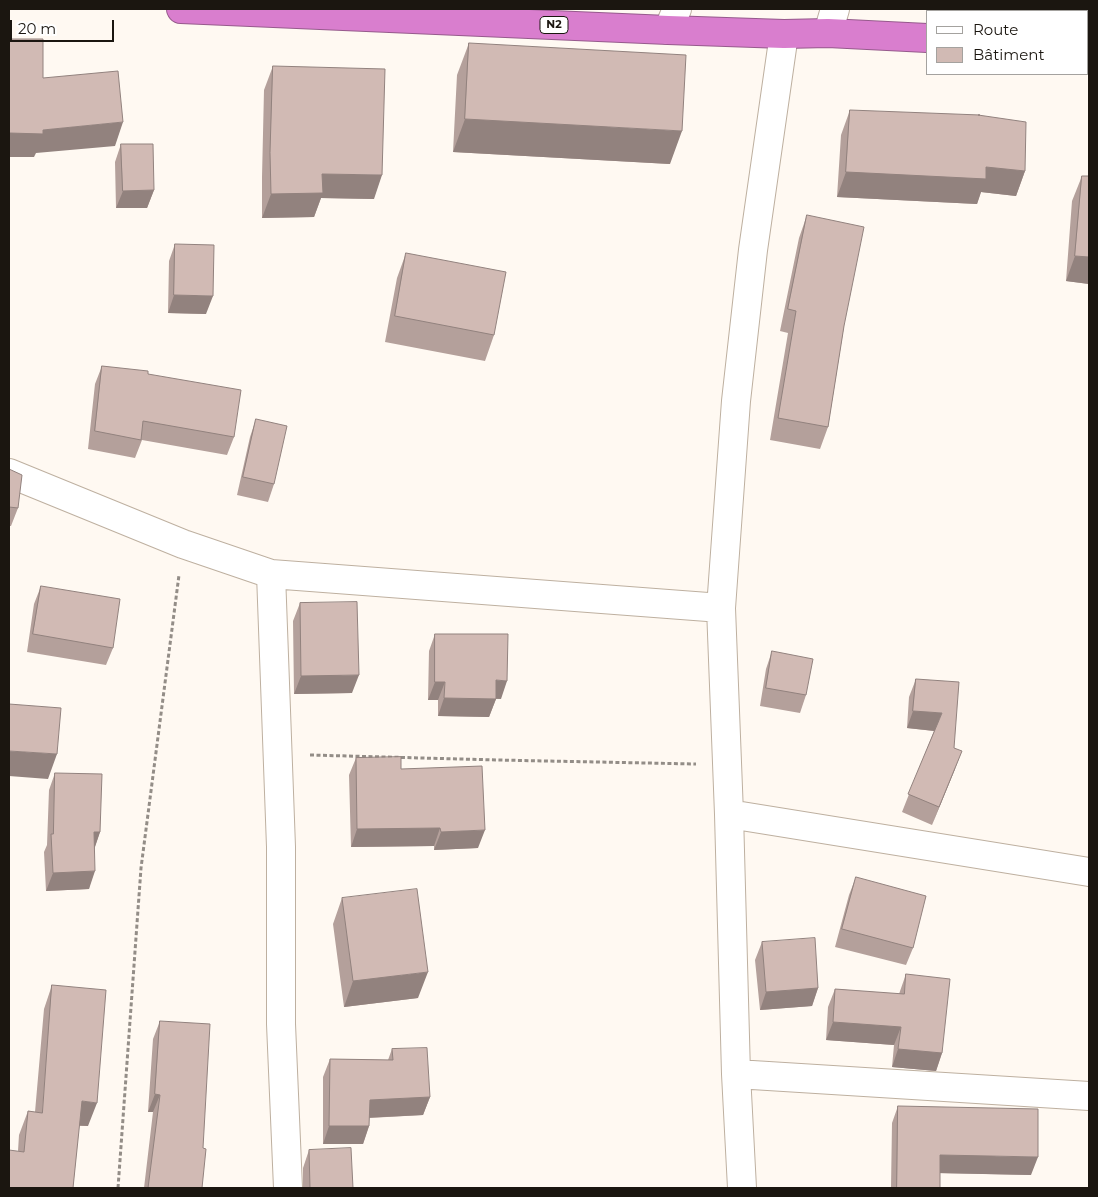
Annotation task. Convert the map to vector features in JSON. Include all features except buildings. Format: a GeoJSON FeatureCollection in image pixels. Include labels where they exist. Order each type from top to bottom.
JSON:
{"type":"FeatureCollection","features":[{"type":"Feature","properties":{"kind":"highway","name":"N2"},"geometry":{"type":"LineString","coordinates":[[181,9],[672,20],[784,34],[831,21],[926,38]]}},
{"type":"Feature","properties":{"kind":"street"},"geometry":{"type":"LineString","coordinates":[[742,1188],[736,1074],[721,608],[736,401],[754,250],[784,34]]}},
{"type":"Feature","properties":{"kind":"street"},"geometry":{"type":"LineString","coordinates":[[9,474],[183,544],[270,574],[721,608]]}},
{"type":"Feature","properties":{"kind":"street"},"geometry":{"type":"LineString","coordinates":[[270,574],[281,847],[281,1024],[288,1188]]}},
{"type":"Feature","properties":{"kind":"street"},"geometry":{"type":"LineString","coordinates":[[728,814],[1089,872]]}},
{"type":"Feature","properties":{"kind":"street"},"geometry":{"type":"LineString","coordinates":[[736,1074],[1089,1096]]}},
{"type":"Feature","properties":{"kind":"path"},"geometry":{"type":"LineString","coordinates":[[118,1188],[141,868],[183,544]]}},
{"type":"Feature","properties":{"kind":"path"},"geometry":{"type":"LineString","coordinates":[[277,754],[726,765]]}}]}
